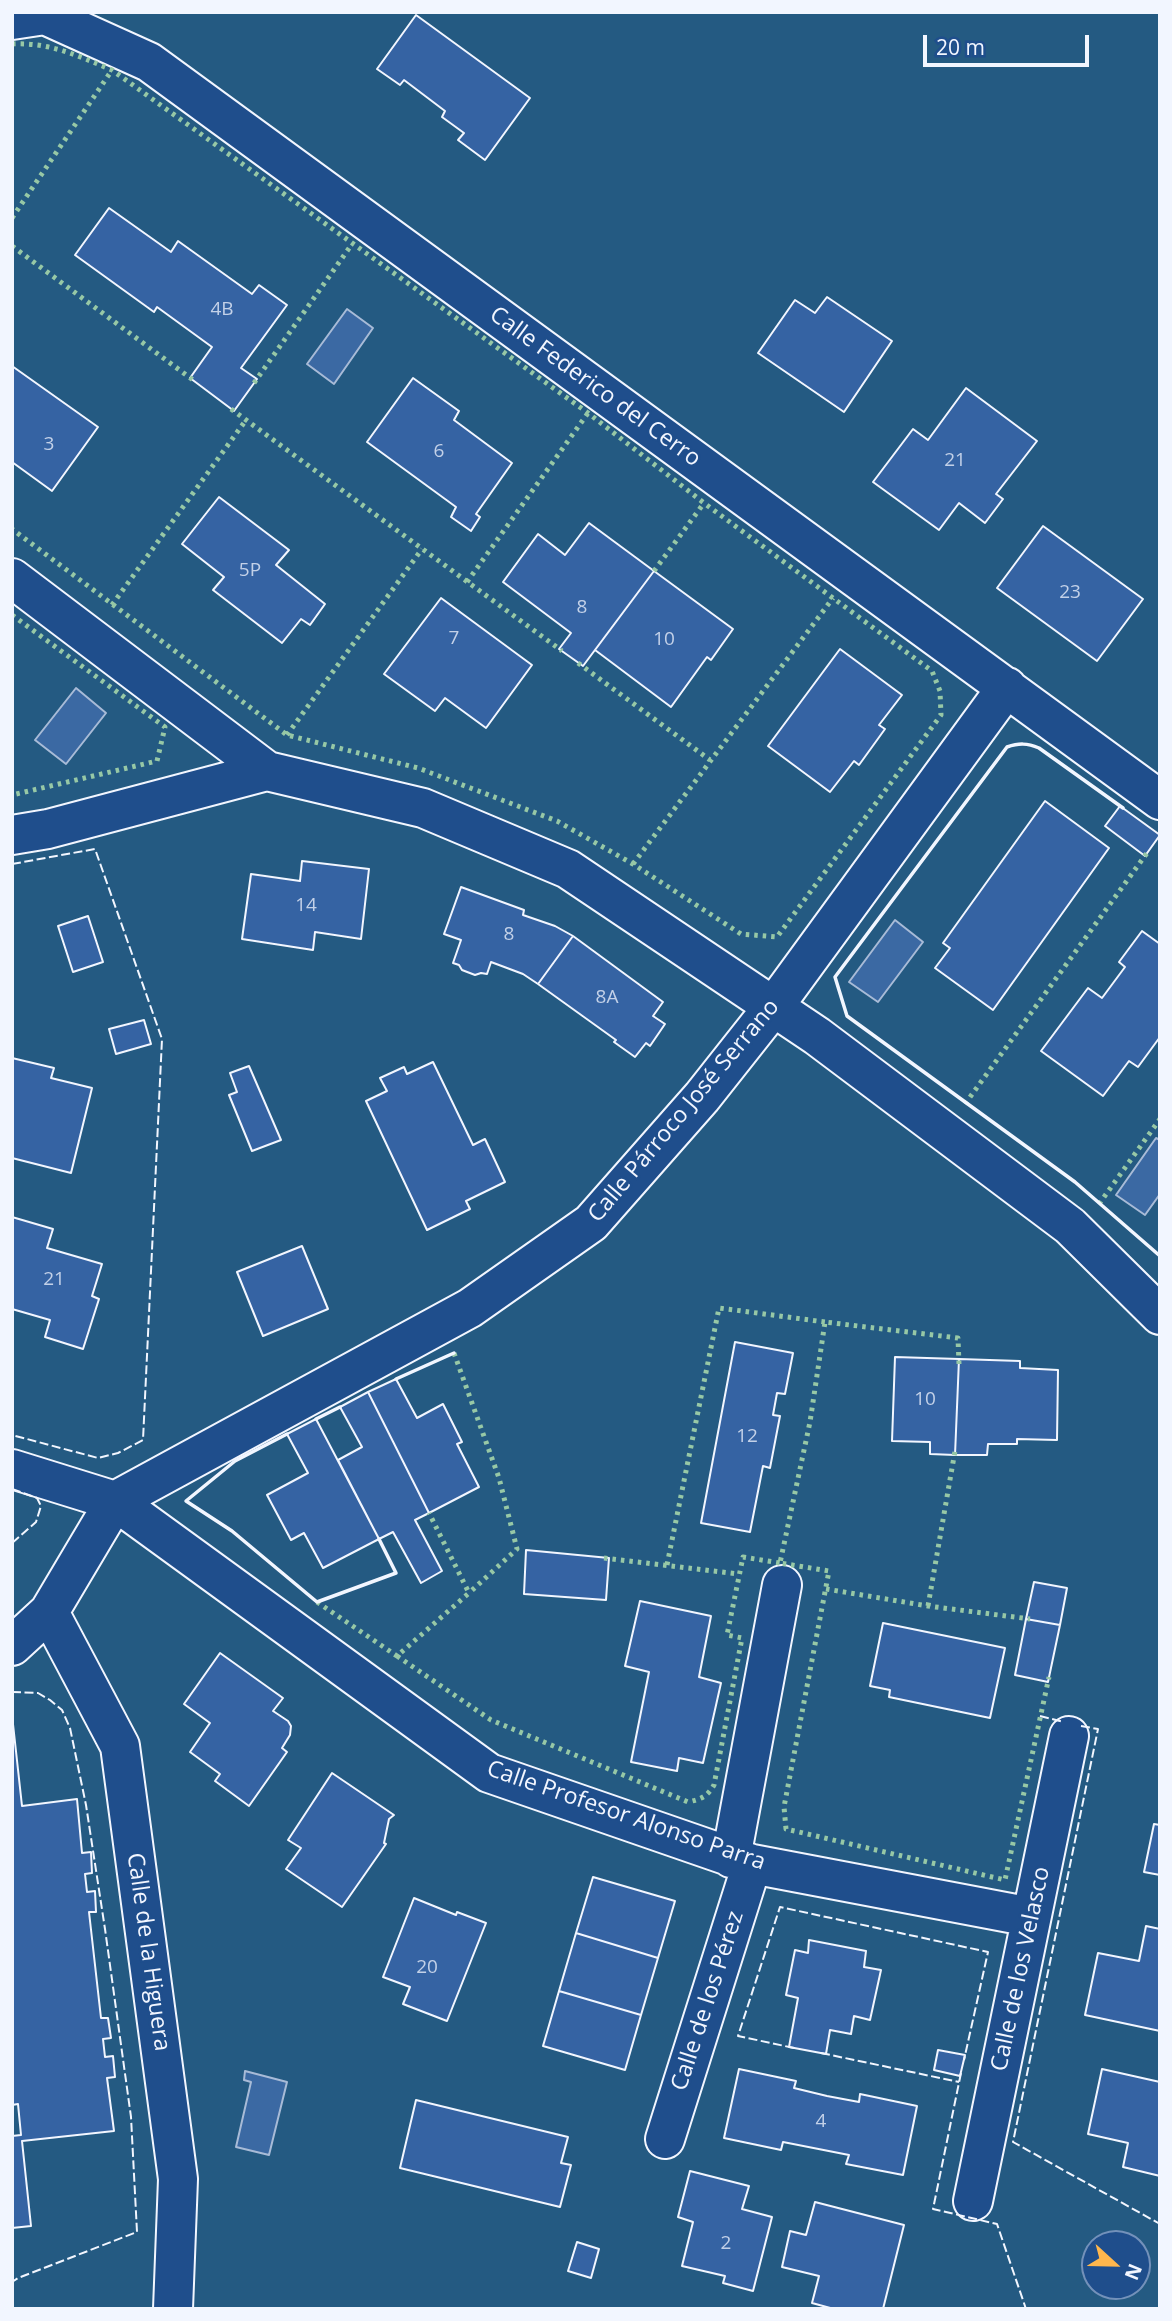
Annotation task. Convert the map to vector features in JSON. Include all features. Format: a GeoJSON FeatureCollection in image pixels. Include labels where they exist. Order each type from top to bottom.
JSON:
{"type":"FeatureCollection","features":[{"type":"Feature","properties":{"kind":"street","name":"Calle Federico del Cerro"},"geometry":{"type":"LineString","coordinates":[[12,20],[45,15],[149,62],[1160,800]]}},
{"type":"Feature","properties":{"kind":"street"},"geometry":{"type":"LineString","coordinates":[[12,578],[267,771],[423,808],[568,869],[817,1036],[1070,1226],[1160,1315]]}},
{"type":"Feature","properties":{"kind":"street","name":"Calle Párroco José Serrano"},"geometry":{"type":"LineString","coordinates":[[115,1501],[470,1307],[591,1223],[702,1097],[774,1006],[1007,687]]}},
{"type":"Feature","properties":{"kind":"street"},"geometry":{"type":"LineString","coordinates":[[12,835],[48,829],[267,771]]}},
{"type":"Feature","properties":{"kind":"street","name":"Calle Profesor Alonso Parra"},"geometry":{"type":"LineString","coordinates":[[12,1469],[115,1501],[489,1773],[741,1861],[1031,1917]]}},
{"type":"Feature","properties":{"kind":"street"},"geometry":{"type":"LineString","coordinates":[[12,1646],[49,1612],[115,1501]]}},
{"type":"Feature","properties":{"kind":"street","name":"Calle de los Pérez"},"geometry":{"type":"LineString","coordinates":[[665,2139],[741,1861],[782,1586]]}},
{"type":"Feature","properties":{"kind":"street","name":"Calle de la Higuera"},"geometry":{"type":"LineString","coordinates":[[49,1612],[120,1746],[178,2179],[173,2309]]}},
{"type":"Feature","properties":{"kind":"street","name":"Calle de los Velasco"},"geometry":{"type":"LineString","coordinates":[[973,2201],[1069,1736]]}},
{"type":"Feature","properties":{"kind":"shaded area"},"geometry":{"type":"Polygon","coordinates":[[[12,12],[1160,12],[1160,2309],[12,2309],[12,12]]]}},
{"type":"Feature","properties":{"kind":"shaded area"},"geometry":{"type":"Polygon","coordinates":[[[347,309],[373,328],[334,384],[307,364],[347,309]]]}},
{"type":"Feature","properties":{"kind":"shaded area"},"geometry":{"type":"Polygon","coordinates":[[[76,688],[106,713],[66,764],[35,740],[76,688]]]}},
{"type":"Feature","properties":{"kind":"shaded area"},"geometry":{"type":"Polygon","coordinates":[[[895,920],[923,942],[878,1002],[849,982],[895,920]]]}},
{"type":"Feature","properties":{"kind":"shaded area"},"geometry":{"type":"Polygon","coordinates":[[[1156,1138],[1160,1140],[1160,1194],[1145,1215],[1116,1195],[1156,1138]]]}},
{"type":"Feature","properties":{"kind":"shaded area"},"geometry":{"type":"Polygon","coordinates":[[[245,2071],[287,2082],[269,2155],[236,2147],[251,2082],[244,2080],[245,2071]]]}},
{"type":"Feature","properties":{"kind":"building"},"geometry":{"type":"Polygon","coordinates":[[[416,15],[530,98],[485,160],[458,140],[464,133],[442,117],[445,111],[404,80],[400,85],[377,69],[416,15]]]}},
{"type":"Feature","properties":{"kind":"building"},"geometry":{"type":"Polygon","coordinates":[[[109,208],[171,252],[178,241],[252,294],[259,285],[287,305],[241,368],[257,379],[234,411],[190,378],[212,347],[157,307],[154,312],[75,255],[109,208]]]}},
{"type":"Feature","properties":{"kind":"building"},"geometry":{"type":"Polygon","coordinates":[[[827,297],[892,341],[844,412],[758,353],[795,300],[815,313],[827,297]]]}},
{"type":"Feature","properties":{"kind":"building"},"geometry":{"type":"Polygon","coordinates":[[[12,366],[98,427],[52,491],[12,462],[12,366]]]}},
{"type":"Feature","properties":{"kind":"building"},"geometry":{"type":"Polygon","coordinates":[[[413,378],[459,411],[454,420],[512,463],[476,514],[480,517],[471,531],[451,517],[456,507],[367,442],[413,378]]]}},
{"type":"Feature","properties":{"kind":"building"},"geometry":{"type":"Polygon","coordinates":[[[966,388],[1037,441],[996,494],[1003,499],[985,523],[959,503],[939,530],[873,482],[913,429],[928,440],[966,388]]]}},
{"type":"Feature","properties":{"kind":"building"},"geometry":{"type":"Polygon","coordinates":[[[219,497],[289,550],[276,565],[325,604],[310,625],[301,619],[282,643],[213,590],[224,577],[182,544],[219,497]]]}},
{"type":"Feature","properties":{"kind":"building"},"geometry":{"type":"Polygon","coordinates":[[[589,523],[654,571],[583,666],[559,649],[571,633],[503,582],[538,534],[565,555],[589,523]]]}},
{"type":"Feature","properties":{"kind":"building"},"geometry":{"type":"Polygon","coordinates":[[[1043,526],[1143,599],[1097,661],[997,588],[1043,526]]]}},
{"type":"Feature","properties":{"kind":"building"},"geometry":{"type":"Polygon","coordinates":[[[654,571],[733,629],[711,660],[707,657],[671,707],[595,650],[654,571]]]}},
{"type":"Feature","properties":{"kind":"building"},"geometry":{"type":"Polygon","coordinates":[[[441,598],[532,665],[486,728],[445,698],[435,711],[384,674],[441,598]]]}},
{"type":"Feature","properties":{"kind":"building"},"geometry":{"type":"Polygon","coordinates":[[[840,649],[902,695],[879,725],[885,729],[859,765],[854,761],[830,792],[768,746],[840,649]]]}},
{"type":"Feature","properties":{"kind":"building"},"geometry":{"type":"Polygon","coordinates":[[[1045,801],[1109,848],[993,1010],[935,968],[950,948],[943,943],[1045,801]]]}},
{"type":"Feature","properties":{"kind":"building"},"geometry":{"type":"Polygon","coordinates":[[[1120,806],[1160,835],[1145,856],[1105,826],[1120,806]]]}},
{"type":"Feature","properties":{"kind":"building"},"geometry":{"type":"Polygon","coordinates":[[[302,861],[369,869],[361,939],[315,932],[313,950],[242,939],[251,874],[300,881],[302,861]]]}},
{"type":"Feature","properties":{"kind":"building"},"geometry":{"type":"Polygon","coordinates":[[[461,887],[524,910],[523,915],[555,926],[573,936],[538,984],[523,974],[491,962],[487,974],[475,975],[453,963],[461,940],[444,934],[461,887]]]}},
{"type":"Feature","properties":{"kind":"building"},"geometry":{"type":"Polygon","coordinates":[[[88,916],[103,962],[73,972],[58,926],[88,916]]]}},
{"type":"Feature","properties":{"kind":"building"},"geometry":{"type":"Polygon","coordinates":[[[1142,931],[1160,944],[1160,1037],[1138,1067],[1129,1061],[1103,1096],[1041,1051],[1088,988],[1102,998],[1125,967],[1119,962],[1142,931]]]}},
{"type":"Feature","properties":{"kind":"building"},"geometry":{"type":"Polygon","coordinates":[[[573,936],[663,1002],[653,1016],[665,1024],[650,1046],[646,1043],[635,1057],[614,1042],[616,1040],[538,984],[573,936]]]}},
{"type":"Feature","properties":{"kind":"building"},"geometry":{"type":"Polygon","coordinates":[[[144,1020],[151,1044],[116,1054],[109,1029],[144,1020]]]}},
{"type":"Feature","properties":{"kind":"building"},"geometry":{"type":"Polygon","coordinates":[[[12,1058],[54,1068],[51,1078],[92,1088],[71,1173],[12,1158],[12,1058]]]}},
{"type":"Feature","properties":{"kind":"building"},"geometry":{"type":"Polygon","coordinates":[[[433,1062],[473,1145],[485,1139],[505,1182],[466,1201],[470,1209],[427,1230],[366,1101],[387,1091],[380,1078],[404,1067],[407,1074],[433,1062]]]}},
{"type":"Feature","properties":{"kind":"building"},"geometry":{"type":"Polygon","coordinates":[[[249,1066],[281,1140],[252,1151],[229,1095],[237,1092],[230,1073],[249,1066]]]}},
{"type":"Feature","properties":{"kind":"building"},"geometry":{"type":"Polygon","coordinates":[[[12,1217],[53,1229],[47,1248],[102,1264],[92,1296],[99,1299],[83,1349],[45,1337],[50,1320],[12,1309],[12,1217]]]}},
{"type":"Feature","properties":{"kind":"building"},"geometry":{"type":"Polygon","coordinates":[[[302,1246],[328,1309],[263,1336],[237,1272],[302,1246]]]}},
{"type":"Feature","properties":{"kind":"building"},"geometry":{"type":"Polygon","coordinates":[[[735,1342],[793,1353],[785,1394],[777,1393],[773,1415],[780,1416],[770,1468],[763,1466],[750,1532],[701,1523],[735,1342]]]}},
{"type":"Feature","properties":{"kind":"building"},"geometry":{"type":"Polygon","coordinates":[[[895,1357],[959,1359],[955,1455],[930,1454],[930,1442],[892,1441],[895,1357]]]}},
{"type":"Feature","properties":{"kind":"building"},"geometry":{"type":"Polygon","coordinates":[[[959,1359],[1020,1361],[1020,1368],[1058,1370],[1057,1440],[1017,1439],[1017,1444],[988,1444],[987,1455],[955,1455],[959,1359]]]}},
{"type":"Feature","properties":{"kind":"building"},"geometry":{"type":"Polygon","coordinates":[[[396,1379],[417,1418],[443,1404],[462,1442],[457,1444],[479,1487],[429,1513],[368,1392],[396,1379]]]}},
{"type":"Feature","properties":{"kind":"building"},"geometry":{"type":"Polygon","coordinates":[[[368,1392],[429,1513],[415,1520],[442,1571],[421,1583],[393,1532],[379,1539],[338,1460],[362,1447],[340,1407],[368,1392]]]}},
{"type":"Feature","properties":{"kind":"building"},"geometry":{"type":"Polygon","coordinates":[[[316,1419],[379,1539],[323,1568],[304,1533],[291,1540],[267,1495],[308,1473],[287,1434],[316,1419]]]}},
{"type":"Feature","properties":{"kind":"building"},"geometry":{"type":"Polygon","coordinates":[[[526,1550],[609,1558],[606,1600],[524,1594],[526,1550]]]}},
{"type":"Feature","properties":{"kind":"building"},"geometry":{"type":"Polygon","coordinates":[[[1034,1582],[1067,1588],[1060,1625],[1026,1619],[1034,1582]]]}},
{"type":"Feature","properties":{"kind":"building"},"geometry":{"type":"Polygon","coordinates":[[[640,1601],[711,1616],[699,1677],[721,1683],[703,1763],[679,1758],[677,1771],[631,1762],[649,1672],[625,1666],[640,1601]]]}},
{"type":"Feature","properties":{"kind":"building"},"geometry":{"type":"Polygon","coordinates":[[[1026,1619],[1060,1625],[1048,1682],[1015,1675],[1026,1619]]]}},
{"type":"Feature","properties":{"kind":"building"},"geometry":{"type":"Polygon","coordinates":[[[883,1623],[1005,1648],[990,1718],[889,1697],[890,1690],[870,1686],[883,1623]]]}},
{"type":"Feature","properties":{"kind":"building"},"geometry":{"type":"Polygon","coordinates":[[[220,1653],[283,1698],[273,1711],[291,1726],[290,1735],[282,1748],[287,1752],[249,1806],[215,1781],[220,1774],[190,1752],[210,1723],[184,1704],[220,1653]]]}},
{"type":"Feature","properties":{"kind":"building"},"geometry":{"type":"Polygon","coordinates":[[[12,1715],[22,1806],[77,1799],[82,1853],[91,1852],[92,1873],[85,1874],[87,1892],[95,1891],[96,1912],[89,1912],[101,2018],[108,2018],[111,2038],[103,2039],[105,2057],[113,2056],[115,2077],[107,2078],[114,2131],[22,2141],[31,2226],[12,2228],[12,2136],[21,2135],[18,2104],[12,2105],[12,1715]]]}},
{"type":"Feature","properties":{"kind":"building"},"geometry":{"type":"Polygon","coordinates":[[[332,1773],[394,1815],[389,1819],[384,1843],[386,1844],[342,1907],[286,1869],[301,1848],[288,1840],[332,1773]]]}},
{"type":"Feature","properties":{"kind":"building"},"geometry":{"type":"Polygon","coordinates":[[[1154,1824],[1160,1825],[1160,1875],[1144,1872],[1154,1824]]]}},
{"type":"Feature","properties":{"kind":"building"},"geometry":{"type":"Polygon","coordinates":[[[593,1877],[675,1901],[658,1958],[576,1933],[593,1877]]]}},
{"type":"Feature","properties":{"kind":"building"},"geometry":{"type":"Polygon","coordinates":[[[414,1898],[456,1915],[457,1912],[486,1923],[447,2021],[403,2004],[410,1987],[383,1977],[414,1898]]]}},
{"type":"Feature","properties":{"kind":"building"},"geometry":{"type":"Polygon","coordinates":[[[1146,1926],[1160,1929],[1160,2031],[1085,2015],[1098,1953],[1139,1961],[1146,1926]]]}},
{"type":"Feature","properties":{"kind":"building"},"geometry":{"type":"Polygon","coordinates":[[[576,1933],[658,1958],[641,2015],[559,1991],[576,1933]]]}},
{"type":"Feature","properties":{"kind":"building"},"geometry":{"type":"Polygon","coordinates":[[[809,1940],[866,1951],[864,1967],[881,1970],[870,2020],[854,2016],[851,2034],[830,2030],[826,2054],[789,2047],[798,1998],[786,1995],[795,1950],[808,1953],[809,1940]]]}},
{"type":"Feature","properties":{"kind":"building"},"geometry":{"type":"Polygon","coordinates":[[[559,1991],[641,2015],[625,2070],[543,2046],[559,1991]]]}},
{"type":"Feature","properties":{"kind":"building"},"geometry":{"type":"Polygon","coordinates":[[[938,2050],[965,2055],[960,2076],[934,2070],[938,2050]]]}},
{"type":"Feature","properties":{"kind":"building"},"geometry":{"type":"Polygon","coordinates":[[[739,2069],[796,2081],[794,2088],[827,2096],[859,2102],[860,2094],[917,2106],[903,2175],[846,2164],[849,2155],[783,2142],[781,2150],[724,2138],[739,2069]]]}},
{"type":"Feature","properties":{"kind":"building"},"geometry":{"type":"Polygon","coordinates":[[[1102,2069],[1160,2082],[1160,2176],[1123,2167],[1128,2143],[1088,2134],[1102,2069]]]}},
{"type":"Feature","properties":{"kind":"building"},"geometry":{"type":"Polygon","coordinates":[[[416,2100],[568,2137],[561,2163],[571,2165],[560,2207],[400,2168],[416,2100]]]}},
{"type":"Feature","properties":{"kind":"building"},"geometry":{"type":"Polygon","coordinates":[[[690,2171],[749,2186],[742,2209],[772,2217],[753,2291],[723,2283],[725,2276],[682,2266],[693,2222],[678,2217],[690,2171]]]}},
{"type":"Feature","properties":{"kind":"building"},"geometry":{"type":"Polygon","coordinates":[[[815,2202],[904,2225],[883,2309],[834,2309],[812,2303],[819,2276],[782,2267],[790,2231],[806,2235],[815,2202]]]}},
{"type":"Feature","properties":{"kind":"building"},"geometry":{"type":"Polygon","coordinates":[[[577,2242],[599,2249],[591,2278],[568,2271],[577,2242]]]}},
{"type":"Feature","properties":{"kind":"hedge"},"geometry":{"type":"LineString","coordinates":[[12,44],[51,48],[112,70],[588,413],[704,503],[932,671],[940,691],[941,715],[777,937],[741,934],[633,864],[557,821],[418,768],[287,735],[12,529]]}},
{"type":"Feature","properties":{"kind":"hedge"},"geometry":{"type":"LineString","coordinates":[[12,218],[112,70]]}},
{"type":"Feature","properties":{"kind":"hedge"},"geometry":{"type":"LineString","coordinates":[[254,383],[352,244]]}},
{"type":"Feature","properties":{"kind":"hedge"},"geometry":{"type":"LineString","coordinates":[[12,246],[193,380]]}},
{"type":"Feature","properties":{"kind":"hedge"},"geometry":{"type":"LineString","coordinates":[[231,409],[562,651]]}},
{"type":"Feature","properties":{"kind":"hedge"},"geometry":{"type":"LineString","coordinates":[[467,582],[588,413]]}},
{"type":"Feature","properties":{"kind":"hedge"},"geometry":{"type":"LineString","coordinates":[[112,605],[246,420]]}},
{"type":"Feature","properties":{"kind":"hedge"},"geometry":{"type":"LineString","coordinates":[[654,571],[704,503]]}},
{"type":"Feature","properties":{"kind":"hedge"},"geometry":{"type":"LineString","coordinates":[[287,735],[422,549]]}},
{"type":"Feature","properties":{"kind":"hedge"},"geometry":{"type":"LineString","coordinates":[[633,864],[833,598]]}},
{"type":"Feature","properties":{"kind":"hedge"},"geometry":{"type":"LineString","coordinates":[[12,615],[165,727],[157,761],[12,795]]}},
{"type":"Feature","properties":{"kind":"hedge"},"geometry":{"type":"LineString","coordinates":[[578,663],[710,760]]}},
{"type":"Feature","properties":{"kind":"hedge"},"geometry":{"type":"LineString","coordinates":[[965,1104],[1147,853]]}},
{"type":"Feature","properties":{"kind":"hedge"},"geometry":{"type":"LineString","coordinates":[[1099,1204],[1160,1119]]}},
{"type":"Feature","properties":{"kind":"hedge"},"geometry":{"type":"LineString","coordinates":[[667,1565],[719,1308],[825,1322]]}},
{"type":"Feature","properties":{"kind":"hedge"},"geometry":{"type":"LineString","coordinates":[[959,1364],[958,1338],[825,1322],[810,1422],[780,1563],[829,1571],[784,1807],[786,1829],[1005,1880],[1049,1677]]}},
{"type":"Feature","properties":{"kind":"hedge"},"geometry":{"type":"LineString","coordinates":[[454,1353],[499,1478],[517,1549],[469,1593]]}},
{"type":"Feature","properties":{"kind":"hedge"},"geometry":{"type":"LineString","coordinates":[[928,1606],[955,1451]]}},
{"type":"Feature","properties":{"kind":"hedge"},"geometry":{"type":"LineString","coordinates":[[317,1602],[397,1656],[469,1593],[429,1513]]}},
{"type":"Feature","properties":{"kind":"hedge"},"geometry":{"type":"LineString","coordinates":[[397,1656],[491,1720],[688,1802],[693,1801],[706,1795],[714,1785],[742,1638],[727,1635],[743,1557],[780,1563]]}},
{"type":"Feature","properties":{"kind":"hedge"},"geometry":{"type":"LineString","coordinates":[[604,1558],[739,1574]]}},
{"type":"Feature","properties":{"kind":"hedge"},"geometry":{"type":"LineString","coordinates":[[826,1589],[1030,1619]]}},
{"type":"Feature","properties":{"kind":"fence"},"geometry":{"type":"LineString","coordinates":[[12,864],[95,849],[162,1039],[143,1440],[118,1453],[98,1458],[12,1435]]}},
{"type":"Feature","properties":{"kind":"fence"},"geometry":{"type":"LineString","coordinates":[[12,1489],[37,1498],[41,1506],[36,1522],[12,1543]]}},
{"type":"Feature","properties":{"kind":"fence"},"geometry":{"type":"LineString","coordinates":[[12,1692],[38,1693],[50,1700],[62,1710],[70,1728],[86,1805],[131,2117],[137,2232],[12,2282]]}},
{"type":"Feature","properties":{"kind":"fence"},"geometry":{"type":"LineString","coordinates":[[1040,1716],[1064,1722]]}},
{"type":"Feature","properties":{"kind":"fence"},"geometry":{"type":"LineString","coordinates":[[1081,1726],[1098,1729],[1013,2142],[1160,2224]]}},
{"type":"Feature","properties":{"kind":"fence"},"geometry":{"type":"LineString","coordinates":[[794,2048],[738,2036],[780,1907],[988,1952],[964,2060]]}},
{"type":"Feature","properties":{"kind":"fence"},"geometry":{"type":"LineString","coordinates":[[821,2053],[959,2082]]}},
{"type":"Feature","properties":{"kind":"fence"},"geometry":{"type":"LineString","coordinates":[[961,2073],[933,2209],[997,2224],[1026,2309]]}},
{"type":"Feature","properties":{"kind":"wall"},"geometry":{"type":"LineString","coordinates":[[1123,808],[1039,748],[1023,744],[1007,747],[835,977],[847,1016],[1075,1182],[1160,1256]]}},
{"type":"Feature","properties":{"kind":"wall"},"geometry":{"type":"LineString","coordinates":[[396,1379],[454,1353]]}},
{"type":"Feature","properties":{"kind":"wall"},"geometry":{"type":"LineString","coordinates":[[316,1419],[340,1407]]}},
{"type":"Feature","properties":{"kind":"wall"},"geometry":{"type":"LineString","coordinates":[[287,1434],[235,1461],[186,1501],[232,1531],[317,1602],[396,1573],[379,1539]]}}]}
